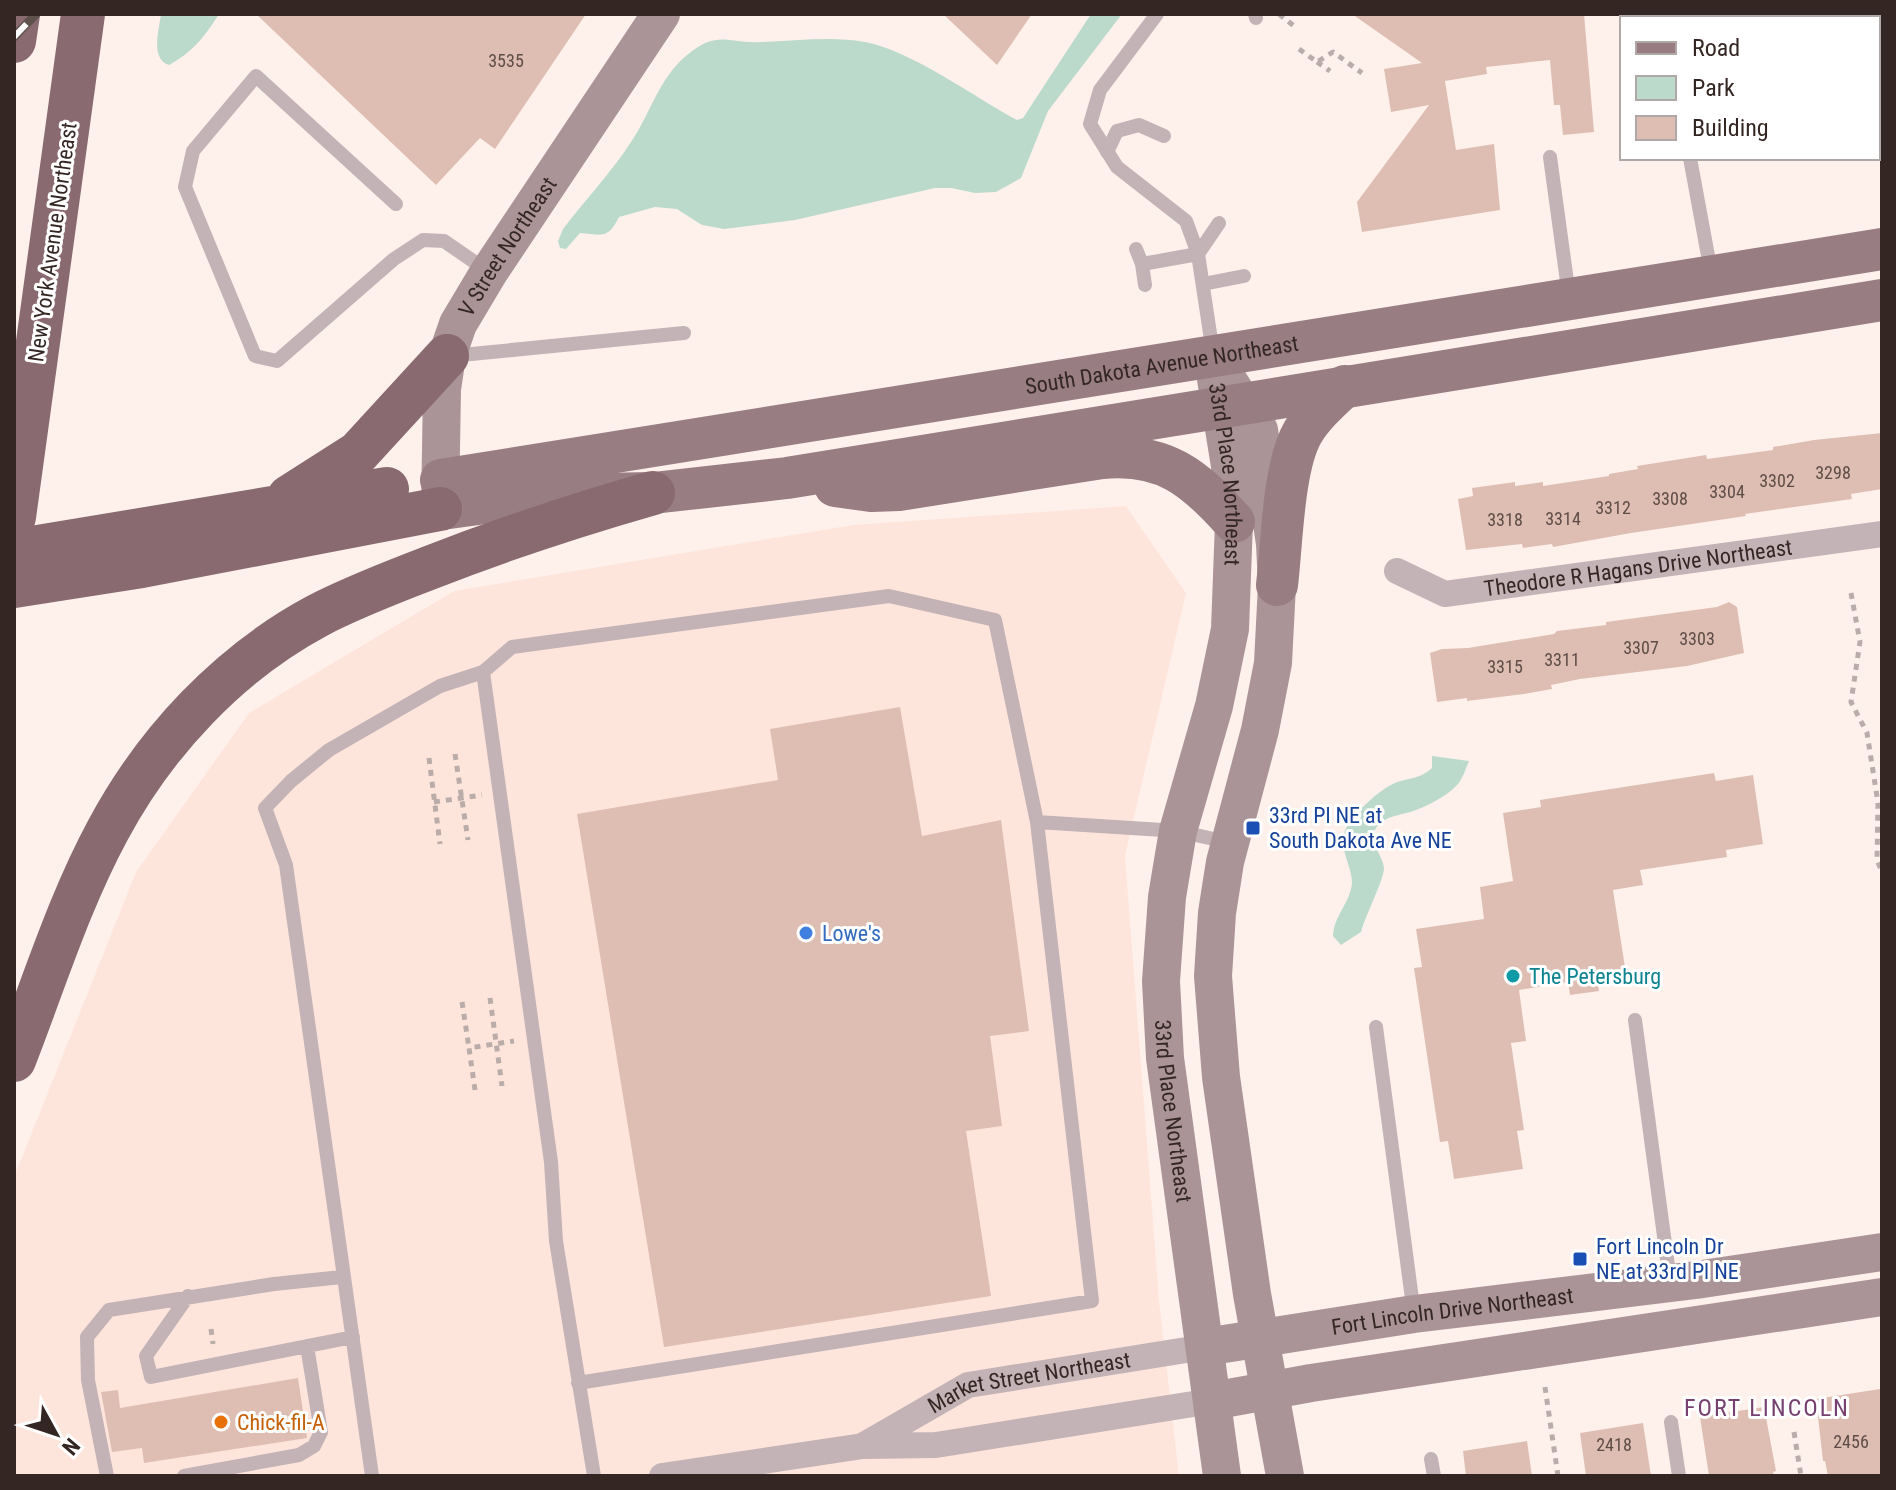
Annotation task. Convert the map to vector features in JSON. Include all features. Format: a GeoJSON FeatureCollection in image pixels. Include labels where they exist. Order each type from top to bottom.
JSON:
{"type":"FeatureCollection","features":[{"type":"Feature","properties":{"kind":"highway"},"geometry":{"type":"LineString","coordinates":[[14,41],[18,14]]}},
{"type":"Feature","properties":{"kind":"highway","name":"New York Avenue Northeast"},"geometry":{"type":"LineString","coordinates":[[14,517],[83,14]]}},
{"type":"Feature","properties":{"kind":"highway"},"geometry":{"type":"LineString","coordinates":[[269,509],[358,453],[447,356]]}},
{"type":"Feature","properties":{"kind":"highway"},"geometry":{"type":"LineString","coordinates":[[317,616],[507,537],[653,493]]}},
{"type":"Feature","properties":{"kind":"highway"},"geometry":{"type":"LineString","coordinates":[[14,551],[269,509],[440,495]]}},
{"type":"Feature","properties":{"kind":"highway"},"geometry":{"type":"LineString","coordinates":[[14,586],[142,566],[440,495]]}},
{"type":"Feature","properties":{"kind":"highway"},"geometry":{"type":"LineString","coordinates":[[14,1060],[80,887],[109,828],[144,773],[185,722],[229,677],[418,541],[431,526],[440,495]]}},
{"type":"Feature","properties":{"kind":"main road","name":"South Dakota Avenue Northeast"},"geometry":{"type":"LineString","coordinates":[[440,495],[1213,356],[1882,249]]}},
{"type":"Feature","properties":{"kind":"main road"},"geometry":{"type":"LineString","coordinates":[[440,495],[653,493],[787,478],[1882,300]]}},
{"type":"Feature","properties":{"kind":"main road"},"geometry":{"type":"LineString","coordinates":[[1277,585],[1291,470],[1298,443],[1318,412],[1345,386]]}},
{"type":"Feature","properties":{"kind":"main road"},"geometry":{"type":"LineString","coordinates":[[787,478],[871,491],[899,490],[1131,456],[1179,471],[1204,489],[1234,522]]}},
{"type":"Feature","properties":{"kind":"street","name":"V Street Northeast"},"geometry":{"type":"LineString","coordinates":[[440,495],[442,389],[447,356],[458,324],[489,272],[661,14]]}},
{"type":"Feature","properties":{"kind":"street","name":"33rd Place Northeast"},"geometry":{"type":"LineString","coordinates":[[1205,1347],[1171,1108],[1162,1021],[1163,938],[1168,886],[1178,831],[1217,694],[1230,629],[1234,522],[1230,466],[1231,405],[1213,356]]}},
{"type":"Feature","properties":{"kind":"street","name":"33rd Place Northeast"},"geometry":{"type":"LineString","coordinates":[[1231,405],[1259,430],[1270,496],[1277,585],[1274,649],[1267,694],[1229,843],[1213,947],[1214,1006],[1221,1077],[1261,1338]]}},
{"type":"Feature","properties":{"kind":"street","name":"Theodore R Hagans Drive Northeast"},"geometry":{"type":"LineString","coordinates":[[1397,571],[1445,594],[1882,534]]}},
{"type":"Feature","properties":{"kind":"street","name":"Fort Lincoln Drive Northeast"},"geometry":{"type":"LineString","coordinates":[[1205,1347],[1414,1314],[1670,1283],[1882,1252]]}},
{"type":"Feature","properties":{"kind":"street"},"geometry":{"type":"LineString","coordinates":[[1670,1283],[1678,1328]]}},
{"type":"Feature","properties":{"kind":"street"},"geometry":{"type":"LineString","coordinates":[[1212,1401],[1882,1297]]}},
{"type":"Feature","properties":{"kind":"street"},"geometry":{"type":"LineString","coordinates":[[1261,1338],[1285,1476]]}},
{"type":"Feature","properties":{"kind":"street"},"geometry":{"type":"LineString","coordinates":[[1205,1347],[1222,1476]]}},
{"type":"Feature","properties":{"kind":"street","name":"Market Street Northeast"},"geometry":{"type":"LineString","coordinates":[[863,1446],[968,1385],[1205,1347]]}},
{"type":"Feature","properties":{"kind":"street","name":"Market Street Northeast"},"geometry":{"type":"LineString","coordinates":[[662,1476],[745,1470],[863,1446],[936,1445],[1212,1401]]}},
{"type":"Feature","properties":{"kind":"lane"},"geometry":{"type":"LineString","coordinates":[[1157,14],[1100,90],[1090,124],[1117,167],[1186,221],[1198,254],[1213,356]]}},
{"type":"Feature","properties":{"kind":"lane"},"geometry":{"type":"LineString","coordinates":[[396,204],[256,76],[193,151],[185,187],[255,356],[277,361],[394,259],[423,240],[444,241],[489,272]]}},
{"type":"Feature","properties":{"kind":"lane"},"geometry":{"type":"LineString","coordinates":[[1107,152],[1117,131],[1139,125],[1164,136]]}},
{"type":"Feature","properties":{"kind":"lane"},"geometry":{"type":"LineString","coordinates":[[1550,157],[1569,299]]}},
{"type":"Feature","properties":{"kind":"lane"},"geometry":{"type":"LineString","coordinates":[[1690,160],[1712,277]]}},
{"type":"Feature","properties":{"kind":"lane"},"geometry":{"type":"LineString","coordinates":[[1142,264],[1198,254],[1219,223]]}},
{"type":"Feature","properties":{"kind":"lane"},"geometry":{"type":"LineString","coordinates":[[1136,249],[1145,285]]}},
{"type":"Feature","properties":{"kind":"lane"},"geometry":{"type":"LineString","coordinates":[[1203,284],[1244,276]]}},
{"type":"Feature","properties":{"kind":"lane"},"geometry":{"type":"LineString","coordinates":[[447,356],[684,333]]}},
{"type":"Feature","properties":{"kind":"lane"},"geometry":{"type":"LineString","coordinates":[[372,1476],[286,865],[265,808],[319,758],[365,727],[440,686],[483,672],[512,647],[889,596],[995,620],[1037,822],[1092,1301],[578,1383]]}},
{"type":"Feature","properties":{"kind":"lane"},"geometry":{"type":"LineString","coordinates":[[483,672],[551,1162],[556,1241],[594,1476]]}},
{"type":"Feature","properties":{"kind":"lane"},"geometry":{"type":"LineString","coordinates":[[1037,822],[1178,831],[1229,843]]}},
{"type":"Feature","properties":{"kind":"lane"},"geometry":{"type":"LineString","coordinates":[[1635,1020],[1670,1283]]}},
{"type":"Feature","properties":{"kind":"lane"},"geometry":{"type":"LineString","coordinates":[[1376,1027],[1414,1314]]}},
{"type":"Feature","properties":{"kind":"lane"},"geometry":{"type":"LineString","coordinates":[[107,1476],[88,1380],[87,1337],[109,1310],[188,1296],[342,1277]]}},
{"type":"Feature","properties":{"kind":"lane"},"geometry":{"type":"LineString","coordinates":[[188,1296],[146,1356],[151,1377],[353,1337]]}},
{"type":"Feature","properties":{"kind":"lane"},"geometry":{"type":"LineString","coordinates":[[184,1476],[299,1455],[314,1446],[321,1432],[307,1346]]}},
{"type":"Feature","properties":{"kind":"lane"},"geometry":{"type":"LineString","coordinates":[[1671,1422],[1679,1476]]}},
{"type":"Feature","properties":{"kind":"lane"},"geometry":{"type":"LineString","coordinates":[[1431,1459],[1434,1476]]}},
{"type":"Feature","properties":{"kind":"path"},"geometry":{"type":"LineString","coordinates":[[1279,14],[1294,26]]}},
{"type":"Feature","properties":{"kind":"path"},"geometry":{"type":"LineString","coordinates":[[1299,49],[1330,71]]}},
{"type":"Feature","properties":{"kind":"path"},"geometry":{"type":"LineString","coordinates":[[1317,62],[1333,52],[1362,73]]}},
{"type":"Feature","properties":{"kind":"path"},"geometry":{"type":"LineString","coordinates":[[1851,593],[1860,642],[1851,702],[1867,733],[1879,816],[1877,860],[1882,872]]}},
{"type":"Feature","properties":{"kind":"path"},"geometry":{"type":"LineString","coordinates":[[455,754],[468,840]]}},
{"type":"Feature","properties":{"kind":"path"},"geometry":{"type":"LineString","coordinates":[[429,758],[440,844]]}},
{"type":"Feature","properties":{"kind":"path"},"geometry":{"type":"LineString","coordinates":[[434,802],[499,793]]}},
{"type":"Feature","properties":{"kind":"path"},"geometry":{"type":"LineString","coordinates":[[490,998],[502,1086]]}},
{"type":"Feature","properties":{"kind":"path"},"geometry":{"type":"LineString","coordinates":[[462,1002],[475,1090]]}},
{"type":"Feature","properties":{"kind":"path"},"geometry":{"type":"LineString","coordinates":[[469,1048],[534,1039]]}},
{"type":"Feature","properties":{"kind":"path"},"geometry":{"type":"LineString","coordinates":[[1545,1387],[1558,1476]]}},
{"type":"Feature","properties":{"kind":"path"},"geometry":{"type":"LineString","coordinates":[[1794,1432],[1801,1476]]}},
{"type":"Feature","properties":{"kind":"shaded area"},"geometry":{"type":"Polygon","coordinates":[[[1126,506],[1186,593],[1125,856],[1159,1300],[1179,1476],[14,1476],[14,1177],[136,872],[249,713],[454,591],[853,525],[1126,506]]]}},
{"type":"Feature","properties":{"kind":"green space"},"geometry":{"type":"Polygon","coordinates":[[[161,14],[219,14],[198,43],[169,65],[159,57],[161,14]]]}},
{"type":"Feature","properties":{"kind":"green space"},"geometry":{"type":"Polygon","coordinates":[[[1091,14],[1122,14],[1048,111],[1021,178],[996,192],[935,188],[795,220],[724,229],[702,225],[677,209],[655,207],[619,217],[612,229],[604,234],[580,233],[566,249],[560,248],[558,241],[563,229],[623,153],[669,75],[687,55],[707,42],[827,39],[865,42],[903,55],[1017,120],[1023,118],[1091,14]]]}},
{"type":"Feature","properties":{"kind":"green space"},"geometry":{"type":"Polygon","coordinates":[[[1432,756],[1469,761],[1460,782],[1449,792],[1421,808],[1386,819],[1377,827],[1373,837],[1383,863],[1383,874],[1361,932],[1341,945],[1333,936],[1352,882],[1343,841],[1347,827],[1358,812],[1383,790],[1432,768],[1432,756]]]}},
{"type":"Feature","properties":{"kind":"building"},"geometry":{"type":"Polygon","coordinates":[[[256,14],[586,14],[495,149],[480,138],[436,185],[256,14]]]}},
{"type":"Feature","properties":{"kind":"building"},"geometry":{"type":"Polygon","coordinates":[[[943,14],[1032,14],[997,65],[943,14]]]}},
{"type":"Feature","properties":{"kind":"building"},"geometry":{"type":"Polygon","coordinates":[[[1352,14],[1584,14],[1594,132],[1563,135],[1560,105],[1554,105],[1550,60],[1486,67],[1487,74],[1445,81],[1456,150],[1494,144],[1500,210],[1362,232],[1357,202],[1429,105],[1391,112],[1384,69],[1422,63],[1352,14]]]}},
{"type":"Feature","properties":{"kind":"building"},"geometry":{"type":"Polygon","coordinates":[[[1882,433],[1882,489],[1851,494],[1852,499],[1553,547],[1552,544],[1523,548],[1522,544],[1466,550],[1458,499],[1473,496],[1472,488],[1515,482],[1515,486],[1543,482],[1543,486],[1609,476],[1638,469],[1637,466],[1706,455],[1707,459],[1773,450],[1773,447],[1814,440],[1882,433]]]}},
{"type":"Feature","properties":{"kind":"building"},"geometry":{"type":"Polygon","coordinates":[[[1729,602],[1737,607],[1744,653],[1687,666],[1580,679],[1551,685],[1552,689],[1524,694],[1437,702],[1430,653],[1606,625],[1606,622],[1717,607],[1729,602]]]}},
{"type":"Feature","properties":{"kind":"building","name":"Lowe's"},"geometry":{"type":"Polygon","coordinates":[[[900,707],[922,836],[1001,820],[1029,1031],[990,1036],[1002,1126],[966,1131],[991,1296],[664,1347],[577,814],[778,780],[770,729],[900,707]]]}},
{"type":"Feature","properties":{"kind":"building","name":"The Petersburg"},"geometry":{"type":"Polygon","coordinates":[[[1714,773],[1716,781],[1753,775],[1763,844],[1726,850],[1727,857],[1640,870],[1643,885],[1613,890],[1626,974],[1597,978],[1599,991],[1570,995],[1568,982],[1519,990],[1526,1041],[1511,1043],[1524,1130],[1517,1131],[1523,1169],[1454,1179],[1448,1141],[1440,1142],[1414,968],[1422,967],[1416,929],[1484,919],[1480,887],[1513,881],[1503,813],[1541,807],[1540,800],[1714,773]]]}},
{"type":"Feature","properties":{"kind":"building","name":"Chick-fil-A"},"geometry":{"type":"Polygon","coordinates":[[[298,1378],[307,1438],[144,1463],[142,1448],[112,1452],[101,1392],[118,1390],[120,1408],[298,1378]]]}},
{"type":"Feature","properties":{"kind":"building"},"geometry":{"type":"Polygon","coordinates":[[[1880,1389],[1882,1476],[1828,1476],[1823,1461],[1816,1399],[1880,1389]]]}},
{"type":"Feature","properties":{"kind":"building"},"geometry":{"type":"Polygon","coordinates":[[[1764,1407],[1776,1471],[1773,1472],[1774,1476],[1709,1476],[1700,1417],[1764,1407]]]}},
{"type":"Feature","properties":{"kind":"building"},"geometry":{"type":"Polygon","coordinates":[[[1643,1423],[1651,1476],[1586,1476],[1580,1433],[1643,1423]]]}},
{"type":"Feature","properties":{"kind":"building"},"geometry":{"type":"Polygon","coordinates":[[[1527,1441],[1532,1476],[1466,1476],[1463,1451],[1527,1441]]]}},
{"type":"Feature","properties":{"kind":"railway"},"geometry":{"type":"LineString","coordinates":[[14,37],[36,14]]}},
{"type":"Feature","properties":{"kind":"place","name":"33rd Pl NE at South Dakota Ave NE"},"geometry":{"type":"Point","coordinates":[1253,828]}},
{"type":"Feature","properties":{"kind":"place","name":"Lowe's"},"geometry":{"type":"Point","coordinates":[806,933]}},
{"type":"Feature","properties":{"kind":"place","name":"The Petersburg"},"geometry":{"type":"Point","coordinates":[1513,976]}},
{"type":"Feature","properties":{"kind":"place","name":"Fort Lincoln Dr NE at 33rd Pl NE"},"geometry":{"type":"Point","coordinates":[1580,1259]}},
{"type":"Feature","properties":{"kind":"place","name":"Chick-fil-A"},"geometry":{"type":"Point","coordinates":[221,1422]}},
{"type":"Feature","properties":{"kind":"district","name":"FORT LINCOLN"},"geometry":{"type":"Point","coordinates":[1767,1408]}}]}
